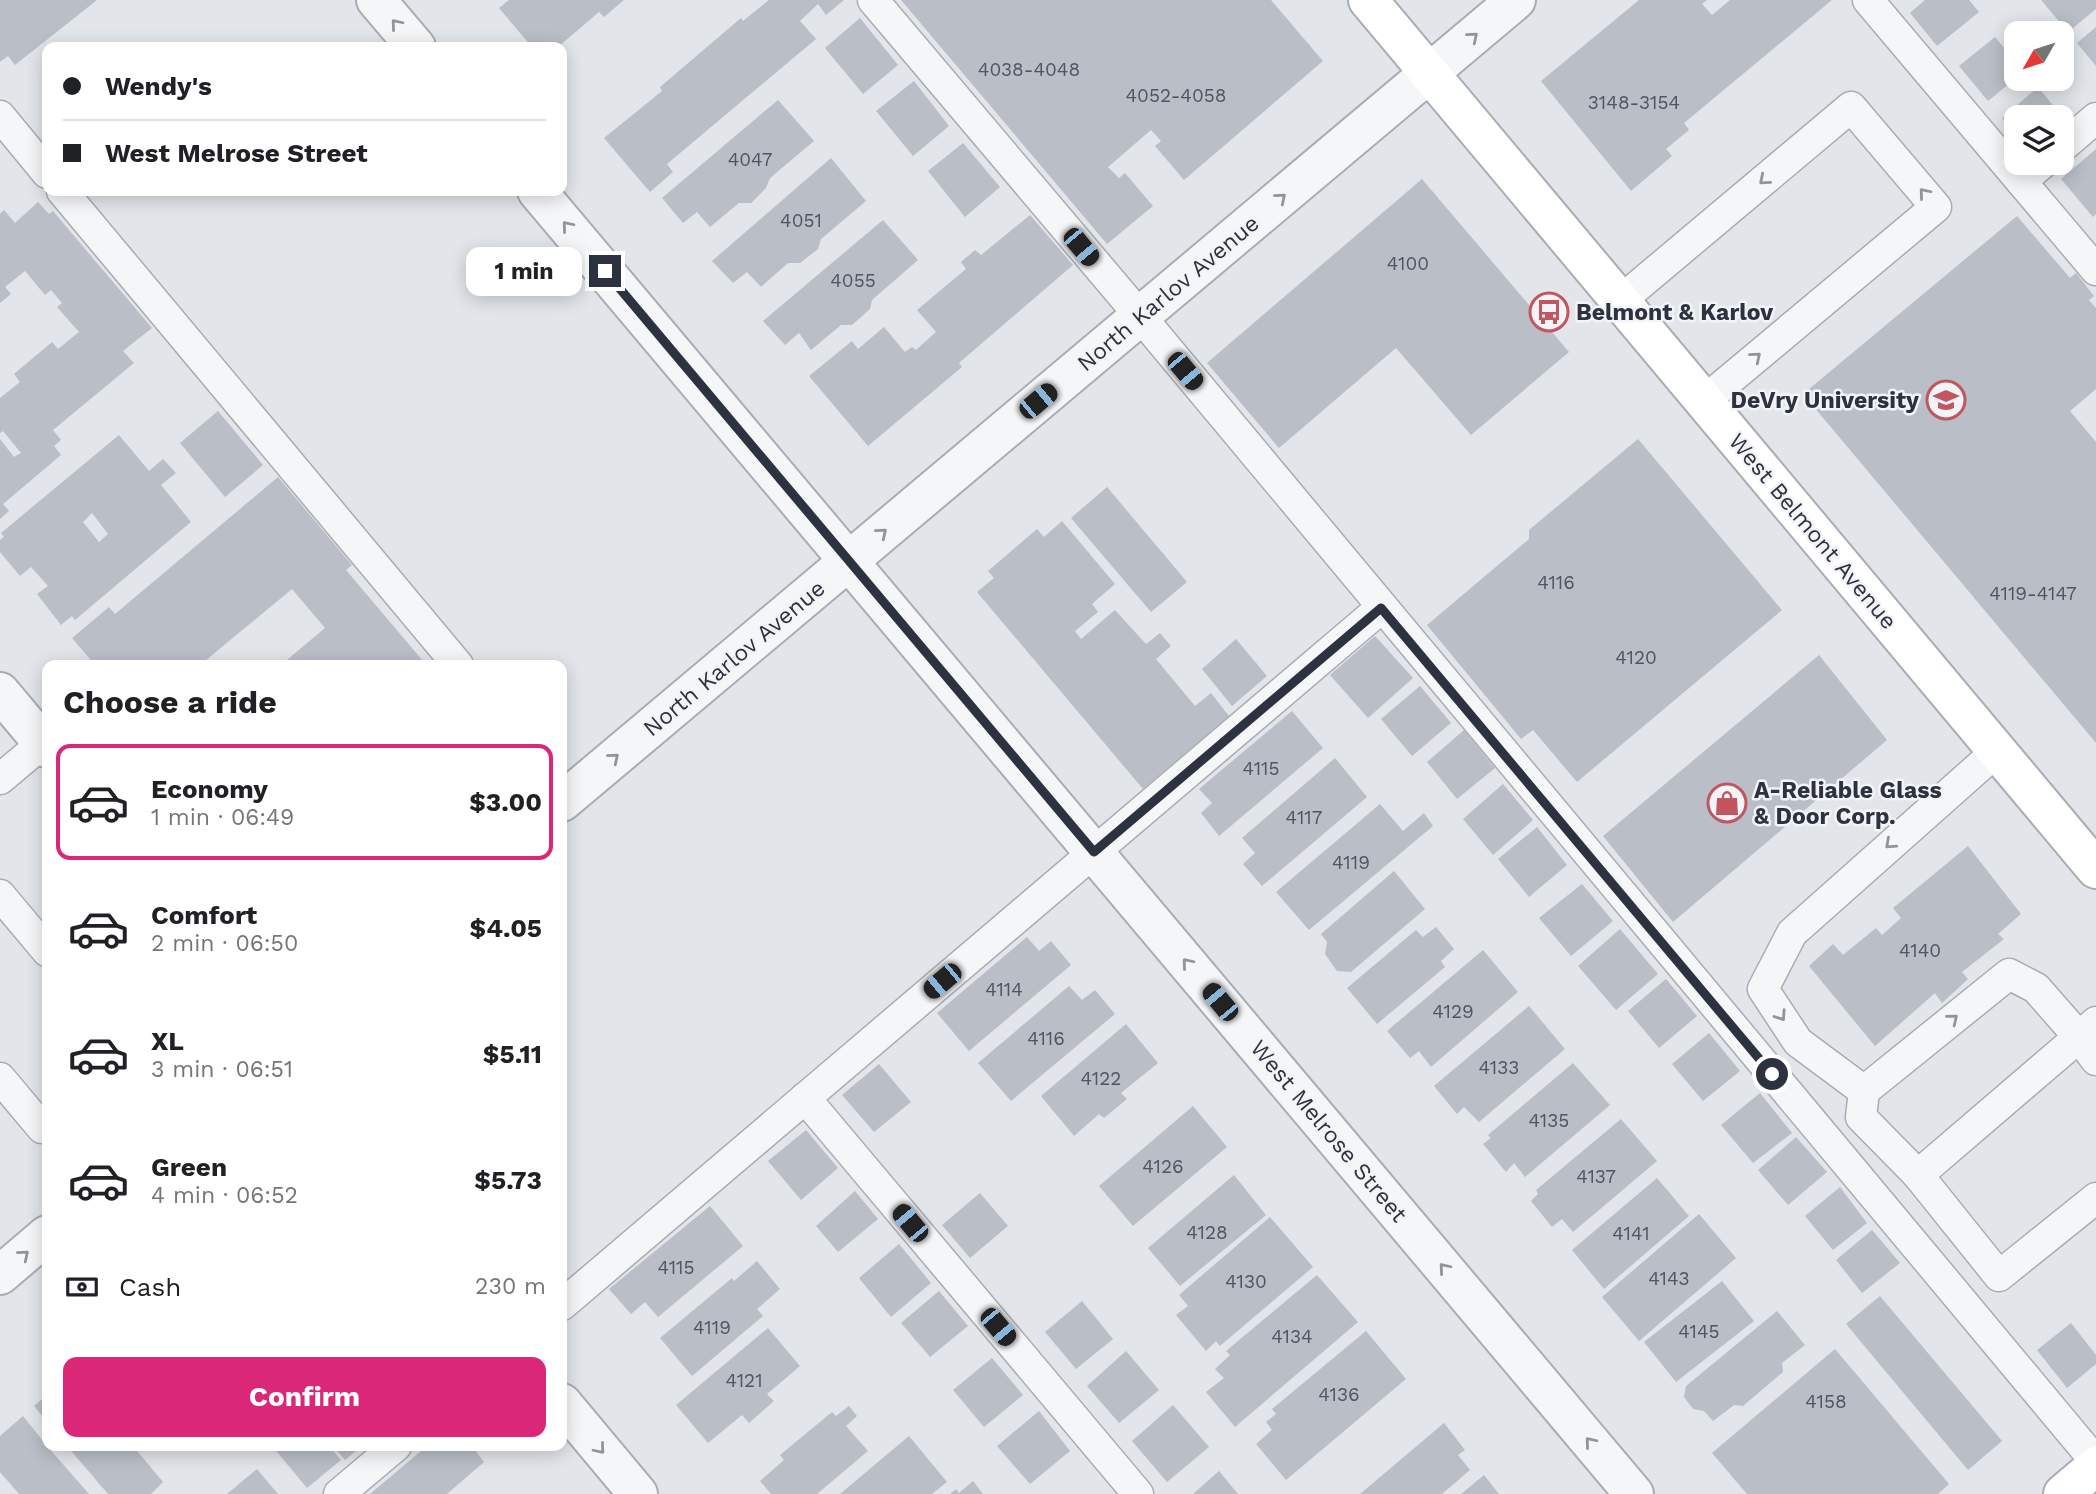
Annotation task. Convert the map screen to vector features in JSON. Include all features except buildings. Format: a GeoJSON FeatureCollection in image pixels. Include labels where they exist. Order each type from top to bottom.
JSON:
{"type":"FeatureCollection","features":[{"type":"Feature","properties":{"kind":"main road","name":"West Belmont Avenue"},"geometry":{"type":"LineString","coordinates":[[1368,0],[2096,869]]}},
{"type":"Feature","properties":{"kind":"main road"},"geometry":{"type":"LineString","coordinates":[[2063,1494],[2096,1464]]}},
{"type":"Feature","properties":{"kind":"street"},"geometry":{"type":"LineString","coordinates":[[376,0],[412,42]]}},
{"type":"Feature","properties":{"kind":"street","name":"North Karlov Avenue"},"geometry":{"type":"LineString","coordinates":[[567,794],[1517,0]]}},
{"type":"Feature","properties":{"kind":"street","name":"West Melrose Street"},"geometry":{"type":"LineString","coordinates":[[541,196],[1634,1494]]}},
{"type":"Feature","properties":{"kind":"street"},"geometry":{"type":"LineString","coordinates":[[0,692],[42,742]]}},
{"type":"Feature","properties":{"kind":"street"},"geometry":{"type":"LineString","coordinates":[[0,1275],[42,1239]]}},
{"type":"Feature","properties":{"kind":"street"},"geometry":{"type":"LineString","coordinates":[[567,1409],[638,1494]]}},
{"type":"Feature","properties":{"kind":"lane"},"geometry":{"type":"LineString","coordinates":[[873,0],[1140,316],[2096,1464]]}},
{"type":"Feature","properties":{"kind":"lane"},"geometry":{"type":"LineString","coordinates":[[1868,0],[2004,143]]}},
{"type":"Feature","properties":{"kind":"lane"},"geometry":{"type":"LineString","coordinates":[[1620,301],[1851,107],[1936,207],[1704,401]]}},
{"type":"Feature","properties":{"kind":"lane"},"geometry":{"type":"LineString","coordinates":[[0,116],[42,167]]}},
{"type":"Feature","properties":{"kind":"lane"},"geometry":{"type":"LineString","coordinates":[[2074,137],[2096,118]]}},
{"type":"Feature","properties":{"kind":"lane"},"geometry":{"type":"LineString","coordinates":[[2034,175],[2096,270]]}},
{"type":"Feature","properties":{"kind":"lane"},"geometry":{"type":"LineString","coordinates":[[66,196],[454,660]]}},
{"type":"Feature","properties":{"kind":"lane"},"geometry":{"type":"LineString","coordinates":[[567,1301],[1381,608]]}},
{"type":"Feature","properties":{"kind":"lane"},"geometry":{"type":"LineString","coordinates":[[0,779],[42,748]]}},
{"type":"Feature","properties":{"kind":"lane"},"geometry":{"type":"LineString","coordinates":[[1864,1091],[1798,1042],[1763,989],[1792,933],[1997,751]]}},
{"type":"Feature","properties":{"kind":"lane"},"geometry":{"type":"LineString","coordinates":[[0,895],[42,945]]}},
{"type":"Feature","properties":{"kind":"lane"},"geometry":{"type":"LineString","coordinates":[[1918,1175],[2090,1040],[2036,988],[2009,974],[1864,1091],[1861,1117],[1918,1175],[1998,1276],[2096,1198]]}},
{"type":"Feature","properties":{"kind":"lane"},"geometry":{"type":"LineString","coordinates":[[0,1078],[42,1128]]}},
{"type":"Feature","properties":{"kind":"lane"},"geometry":{"type":"LineString","coordinates":[[805,1098],[1138,1494]]}},
{"type":"Feature","properties":{"kind":"lane"},"geometry":{"type":"LineString","coordinates":[[340,1494],[390,1451]]}},
{"type":"Feature","properties":{"kind":"place","name":"Belmont & Karlov"},"geometry":{"type":"Point","coordinates":[1549,312]}},
{"type":"Feature","properties":{"kind":"place","name":"DeVry University"},"geometry":{"type":"Point","coordinates":[1946,400]}},
{"type":"Feature","properties":{"kind":"place","name":"A-Reliable Glass & Door Corp."},"geometry":{"type":"Point","coordinates":[1727,803]}},
{"type":"Feature","properties":{"kind":"route"},"geometry":{"type":"LineString","coordinates":[[605,271],[1094,852],[1381,608],[1772,1074]]}}]}
